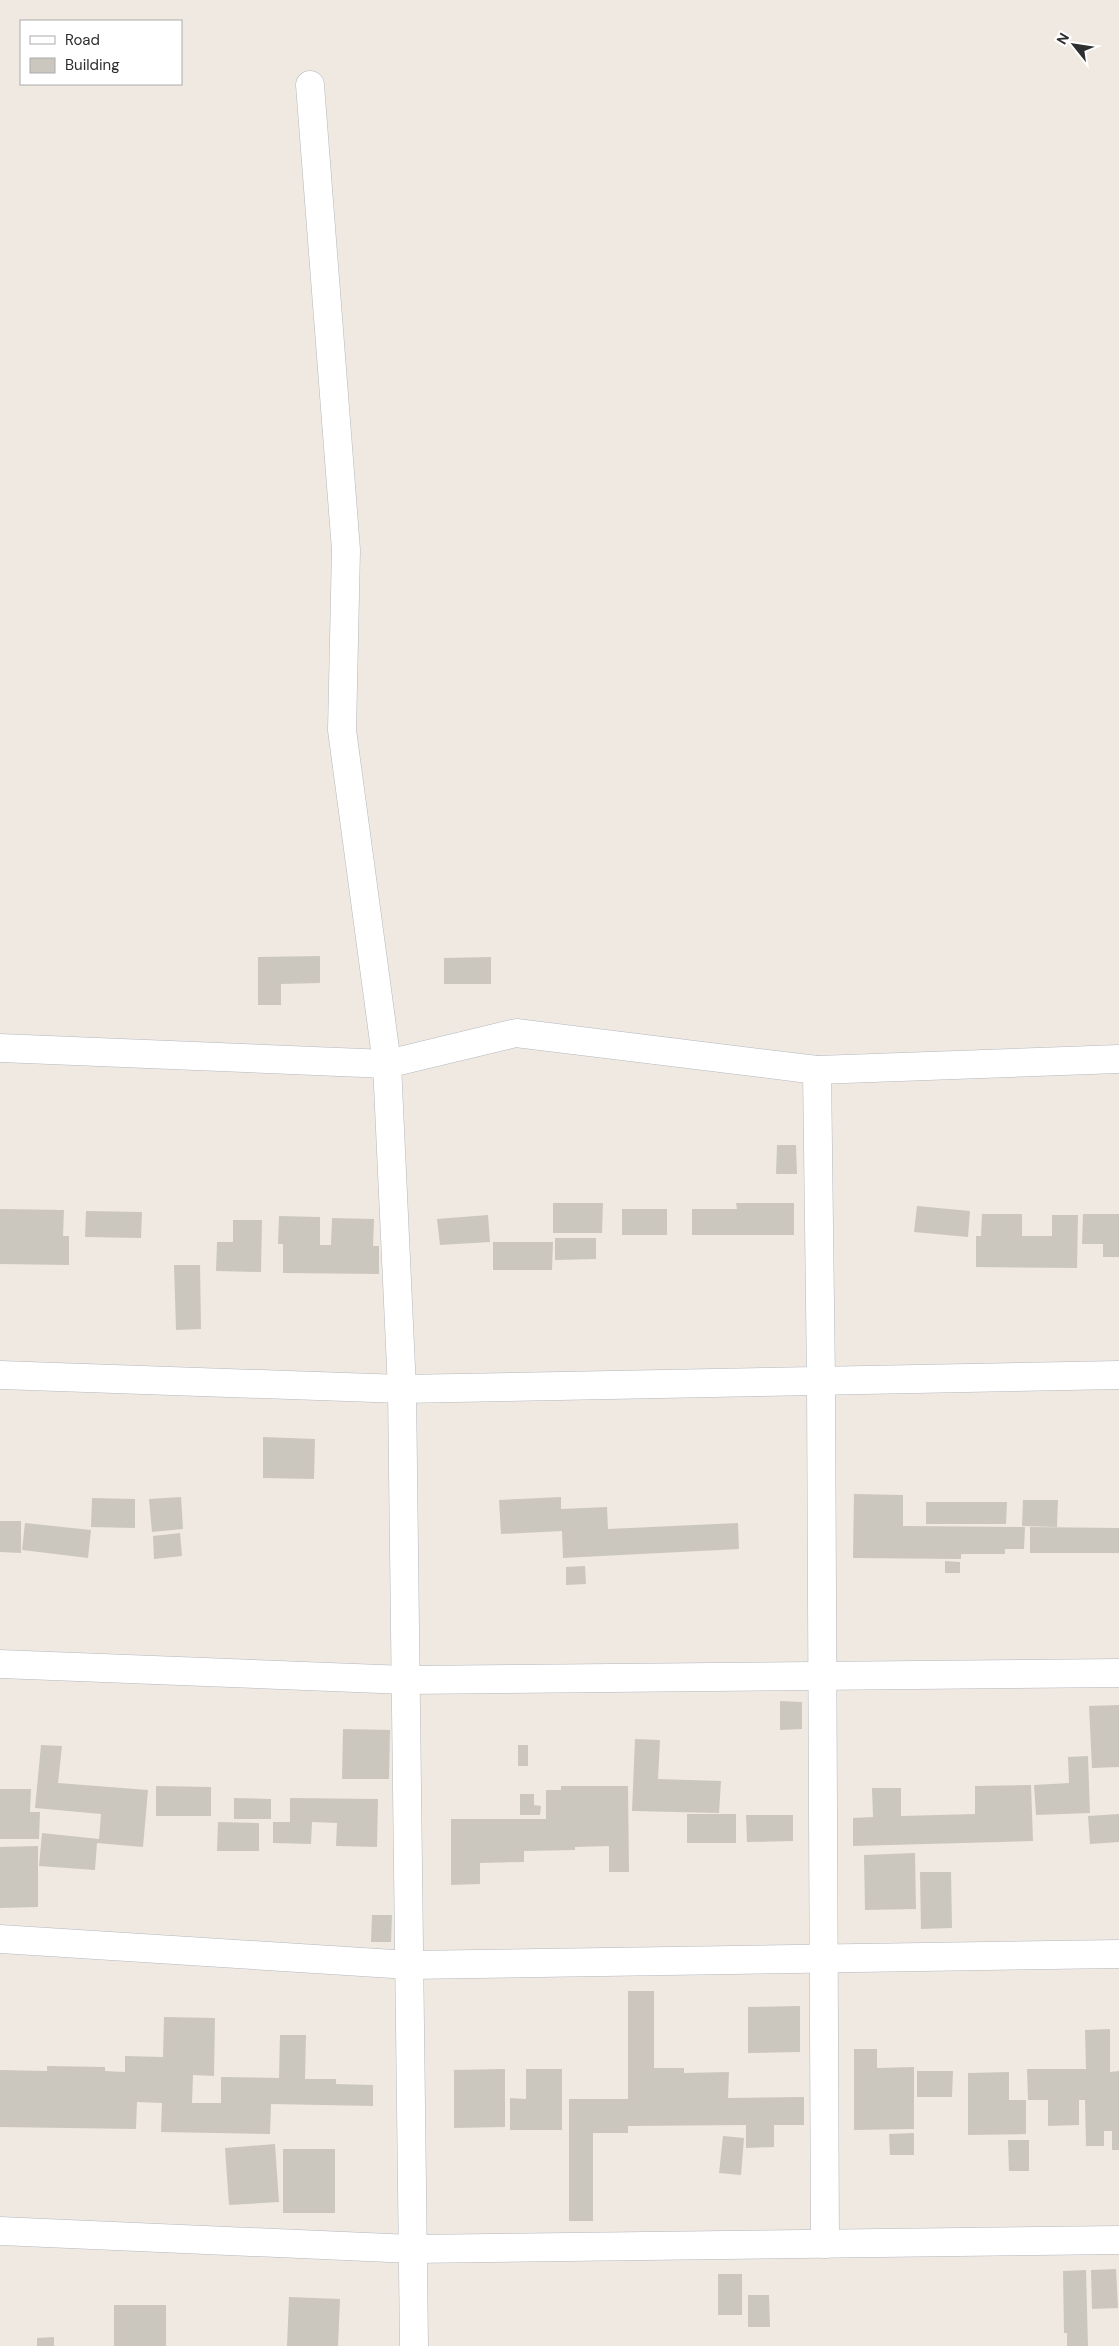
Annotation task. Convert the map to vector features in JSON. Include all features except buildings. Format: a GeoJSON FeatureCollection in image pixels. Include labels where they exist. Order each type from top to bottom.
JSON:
{"type":"FeatureCollection","features":[{"type":"Feature","properties":{"kind":"street"},"geometry":{"type":"LineString","coordinates":[[310,85],[346,550],[342,730],[387,1064],[402,1389],[414,2346]]}},
{"type":"Feature","properties":{"kind":"street"},"geometry":{"type":"LineString","coordinates":[[0,1048],[387,1064],[516,1033],[817,1070],[1119,1059]]}},
{"type":"Feature","properties":{"kind":"street"},"geometry":{"type":"LineString","coordinates":[[817,1070],[821,1381],[825,2244]]}},
{"type":"Feature","properties":{"kind":"street"},"geometry":{"type":"LineString","coordinates":[[0,1375],[402,1389],[1119,1375]]}},
{"type":"Feature","properties":{"kind":"street"},"geometry":{"type":"LineString","coordinates":[[0,1664],[406,1680],[1119,1673]]}},
{"type":"Feature","properties":{"kind":"street"},"geometry":{"type":"LineString","coordinates":[[0,1939],[409,1966],[1119,1954]]}},
{"type":"Feature","properties":{"kind":"street"},"geometry":{"type":"LineString","coordinates":[[0,2231],[412,2249],[1119,2240]]}}]}
